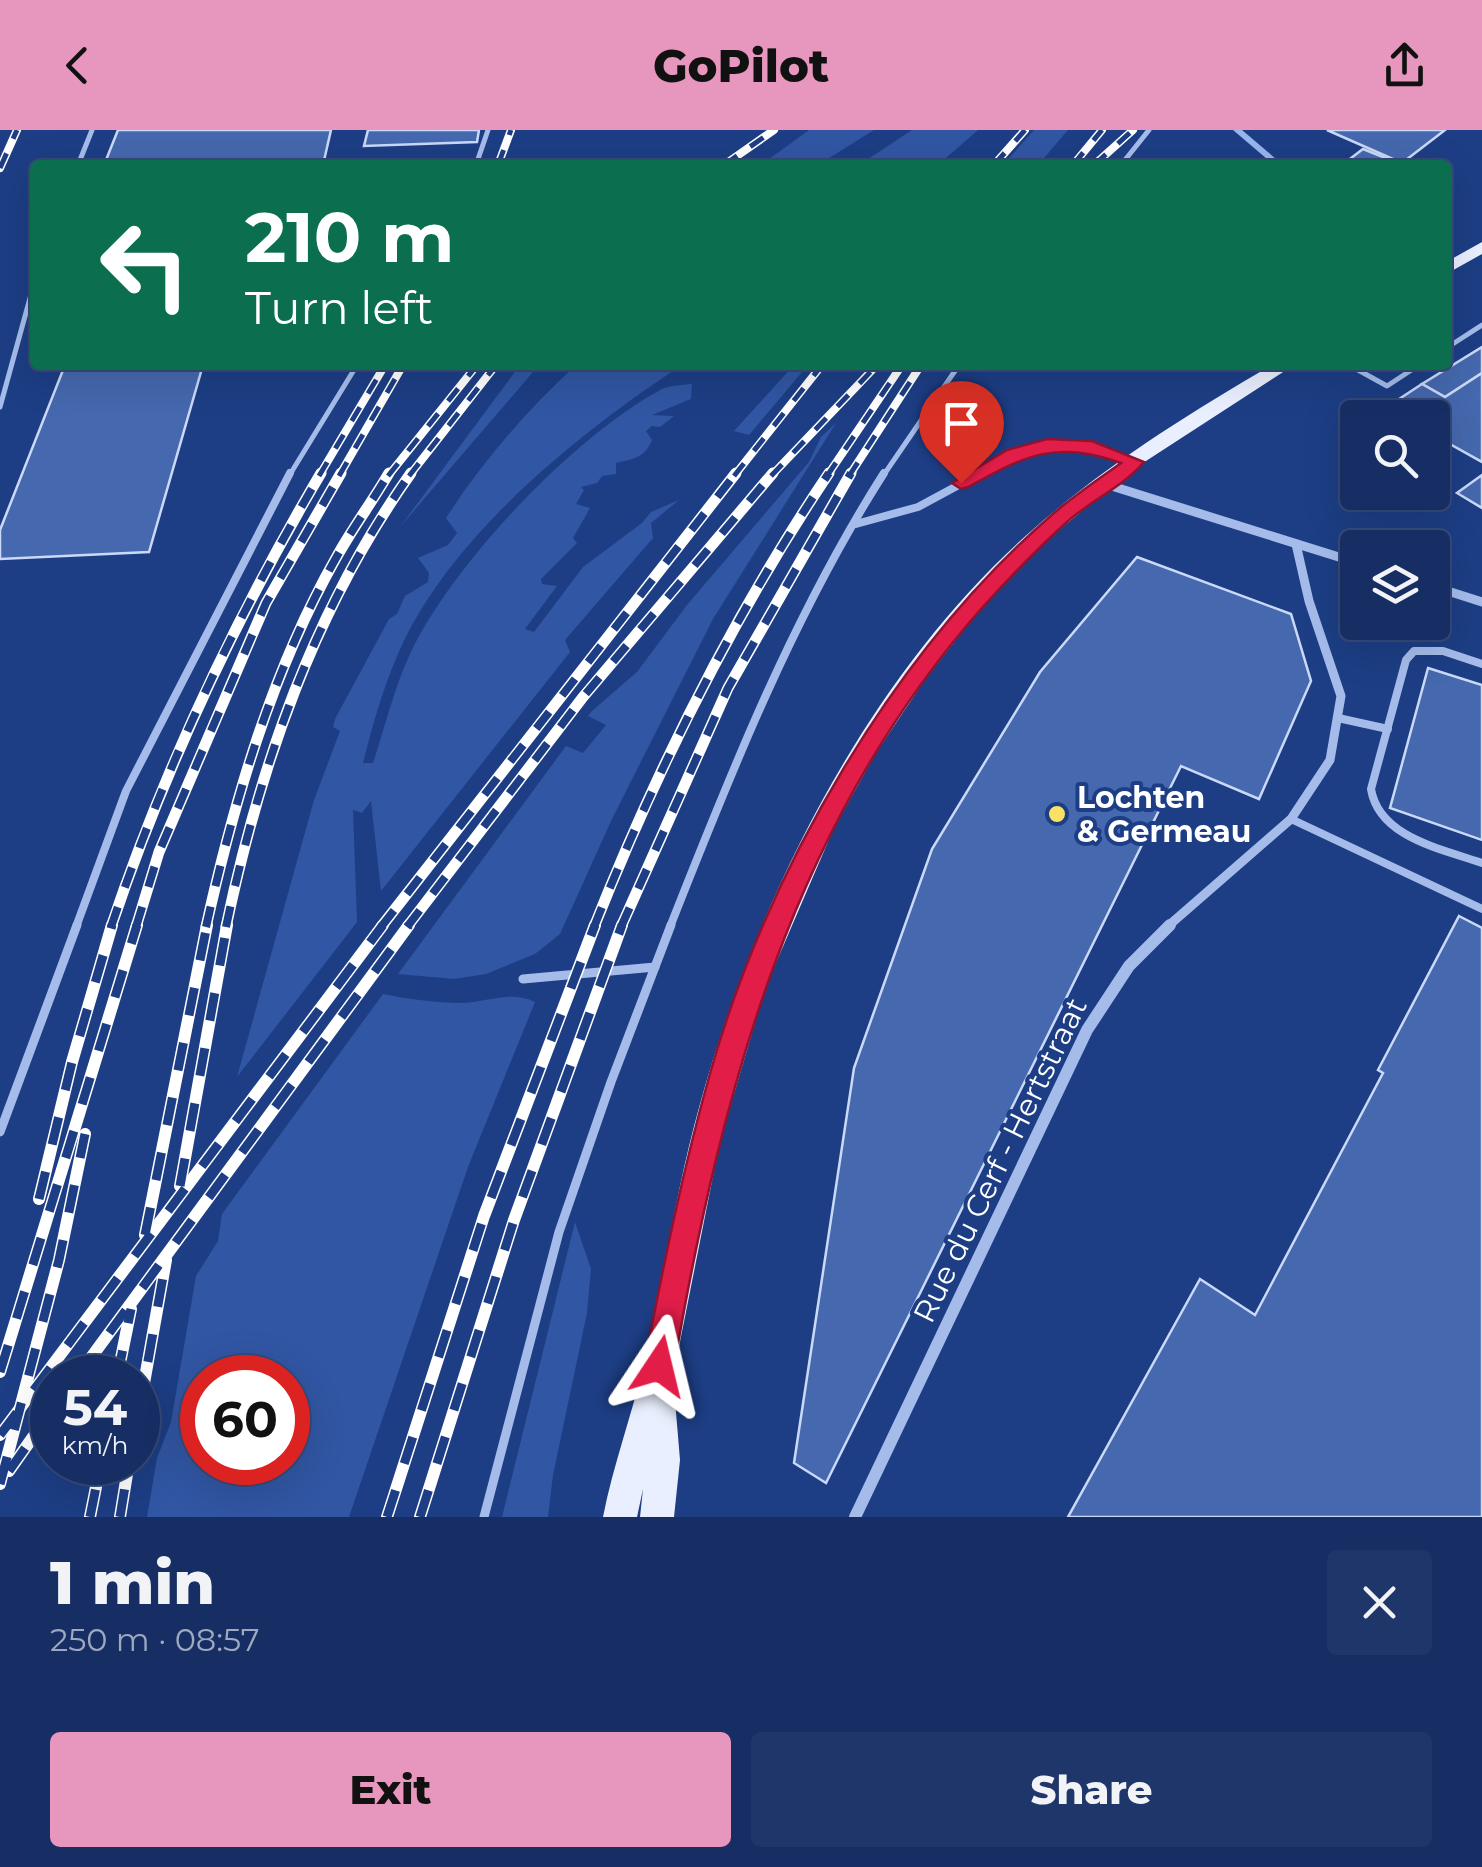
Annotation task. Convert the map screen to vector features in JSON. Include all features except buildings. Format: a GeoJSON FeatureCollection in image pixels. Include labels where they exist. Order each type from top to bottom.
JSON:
{"type":"FeatureCollection","features":[{"type":"Feature","properties":{"kind":"main road"},"geometry":{"type":"LineString","coordinates":[[1452,266],[1481,248]]}},
{"type":"Feature","properties":{"kind":"main road"},"geometry":{"type":"LineString","coordinates":[[620,1517],[628,1466],[659,1366],[684,1229],[725,1066],[801,869],[841,793],[897,701],[974,604],[1018,556],[1101,483],[1277,370]]}},
{"type":"Feature","properties":{"kind":"main road"},"geometry":{"type":"LineString","coordinates":[[657,1517],[663,1460],[659,1366]]}},
{"type":"Feature","properties":{"kind":"street"},"geometry":{"type":"LineString","coordinates":[[1101,483],[1340,557]]}},
{"type":"Feature","properties":{"kind":"street","name":"Rue du Cerf - Hertstraat"},"geometry":{"type":"LineString","coordinates":[[855,1517],[1087,1030],[1130,966],[1185,909],[1291,819],[1330,760],[1341,696],[1309,601],[1296,544]]}},
{"type":"Feature","properties":{"kind":"street"},"geometry":{"type":"LineString","coordinates":[[1450,592],[1482,602]]}},
{"type":"Feature","properties":{"kind":"lane"},"geometry":{"type":"LineString","coordinates":[[80,160],[92,130]]}},
{"type":"Feature","properties":{"kind":"lane"},"geometry":{"type":"LineString","coordinates":[[478,160],[488,130]]}},
{"type":"Feature","properties":{"kind":"lane"},"geometry":{"type":"LineString","coordinates":[[1125,160],[1149,130]]}},
{"type":"Feature","properties":{"kind":"lane"},"geometry":{"type":"LineString","coordinates":[[0,407],[30,298]]}},
{"type":"Feature","properties":{"kind":"lane"},"geometry":{"type":"LineString","coordinates":[[1452,344],[1482,325]]}},
{"type":"Feature","properties":{"kind":"lane"},"geometry":{"type":"LineString","coordinates":[[0,1132],[126,791],[302,450],[354,370]]}},
{"type":"Feature","properties":{"kind":"lane"},"geometry":{"type":"LineString","coordinates":[[484,1517],[544,1282],[597,1120],[756,720],[856,524],[920,418],[955,370]]}},
{"type":"Feature","properties":{"kind":"lane"},"geometry":{"type":"LineString","coordinates":[[1358,370],[1387,386],[1412,370]]}},
{"type":"Feature","properties":{"kind":"lane"},"geometry":{"type":"LineString","coordinates":[[856,524],[897,515],[937,498],[1014,454],[1047,445],[1092,447],[1135,462]]}},
{"type":"Feature","properties":{"kind":"lane"},"geometry":{"type":"LineString","coordinates":[[1482,664],[1443,651],[1414,650],[1406,660],[1372,789],[1380,813],[1409,837],[1482,863]]}},
{"type":"Feature","properties":{"kind":"lane"},"geometry":{"type":"LineString","coordinates":[[1338,718],[1388,729]]}},
{"type":"Feature","properties":{"kind":"lane"},"geometry":{"type":"LineString","coordinates":[[1291,819],[1482,909]]}},
{"type":"Feature","properties":{"kind":"lane"},"geometry":{"type":"LineString","coordinates":[[523,979],[655,967]]}},
{"type":"Feature","properties":{"kind":"shaded area"},"geometry":{"type":"Polygon","coordinates":[[[809,130],[874,130],[826,160],[768,160],[809,130]]]}},
{"type":"Feature","properties":{"kind":"shaded area"},"geometry":{"type":"Polygon","coordinates":[[[912,130],[978,130],[944,160],[867,160],[912,130]]]}},
{"type":"Feature","properties":{"kind":"shaded area"},"geometry":{"type":"Polygon","coordinates":[[[1034,130],[1068,130],[1042,160],[1007,160],[1034,130]]]}},
{"type":"Feature","properties":{"kind":"shaded area"},"geometry":{"type":"Polygon","coordinates":[[[516,370],[535,370],[400,527],[516,370]]]}},
{"type":"Feature","properties":{"kind":"shaded area"},"geometry":{"type":"Polygon","coordinates":[[[571,370],[675,370],[559,456],[482,530],[448,570],[420,611],[398,654],[363,763],[373,763],[404,667],[429,619],[485,543],[519,505],[591,438],[662,389],[692,384],[691,399],[652,415],[674,416],[660,427],[652,426],[646,431],[652,440],[646,451],[616,463],[616,474],[581,487],[584,490],[576,504],[590,508],[573,538],[577,543],[541,579],[542,584],[557,586],[525,629],[534,632],[583,567],[651,512],[679,500],[651,523],[653,538],[565,640],[570,652],[381,891],[371,801],[362,813],[353,810],[357,922],[237,1077],[314,800],[340,731],[333,727],[335,719],[389,619],[397,614],[405,596],[428,582],[429,573],[418,558],[448,545],[457,533],[446,518],[506,437],[571,370]]]}},
{"type":"Feature","properties":{"kind":"shaded area"},"geometry":{"type":"Polygon","coordinates":[[[789,370],[804,370],[749,435],[734,431],[789,370]]]}},
{"type":"Feature","properties":{"kind":"shaded area"},"geometry":{"type":"Polygon","coordinates":[[[836,423],[713,619],[612,819],[560,934],[535,954],[486,974],[454,979],[398,974],[566,746],[583,753],[606,725],[588,716],[637,672],[687,605],[809,462],[821,437],[836,423]]]}},
{"type":"Feature","properties":{"kind":"shaded area"},"geometry":{"type":"Polygon","coordinates":[[[383,994],[447,1003],[506,997],[535,1002],[468,1167],[349,1517],[147,1517],[152,1485],[160,1485],[160,1450],[171,1422],[180,1369],[180,1485],[310,1485],[310,1355],[182,1355],[196,1276],[218,1241],[222,1214],[383,994]]]}},
{"type":"Feature","properties":{"kind":"shaded area"},"geometry":{"type":"Polygon","coordinates":[[[575,1222],[591,1269],[587,1313],[548,1517],[502,1517],[575,1222]]]}},
{"type":"Feature","properties":{"kind":"waterway"},"geometry":{"type":"LineString","coordinates":[[1237,130],[1273,160]]}},
{"type":"Feature","properties":{"kind":"railway"},"geometry":{"type":"LineString","coordinates":[[0,168],[17,130]]}},
{"type":"Feature","properties":{"kind":"railway"},"geometry":{"type":"LineString","coordinates":[[500,160],[511,130]]}},
{"type":"Feature","properties":{"kind":"railway"},"geometry":{"type":"LineString","coordinates":[[731,160],[774,130]]}},
{"type":"Feature","properties":{"kind":"railway"},"geometry":{"type":"LineString","coordinates":[[998,160],[1025,130]]}},
{"type":"Feature","properties":{"kind":"railway"},"geometry":{"type":"LineString","coordinates":[[1077,160],[1102,130]]}},
{"type":"Feature","properties":{"kind":"railway"},"geometry":{"type":"LineString","coordinates":[[1100,160],[1133,130]]}},
{"type":"Feature","properties":{"kind":"railway"},"geometry":{"type":"LineString","coordinates":[[319,476],[382,370]]}},
{"type":"Feature","properties":{"kind":"railway"},"geometry":{"type":"LineString","coordinates":[[339,476],[400,370]]}},
{"type":"Feature","properties":{"kind":"railway"},"geometry":{"type":"LineString","coordinates":[[388,476],[473,370]]}},
{"type":"Feature","properties":{"kind":"railway"},"geometry":{"type":"LineString","coordinates":[[409,476],[492,370]]}},
{"type":"Feature","properties":{"kind":"railway"},"geometry":{"type":"LineString","coordinates":[[734,476],[818,370]]}},
{"type":"Feature","properties":{"kind":"railway"},"geometry":{"type":"LineString","coordinates":[[771,476],[872,370]]}},
{"type":"Feature","properties":{"kind":"railway"},"geometry":{"type":"LineString","coordinates":[[828,475],[899,370]]}},
{"type":"Feature","properties":{"kind":"railway"},"geometry":{"type":"LineString","coordinates":[[849,476],[918,370]]}},
{"type":"Feature","properties":{"kind":"railway"},"geometry":{"type":"LineString","coordinates":[[111,927],[154,809],[204,695],[321,473]]}},
{"type":"Feature","properties":{"kind":"railway"},"geometry":{"type":"LineString","coordinates":[[136,927],[159,852],[266,603],[341,473]]}},
{"type":"Feature","properties":{"kind":"railway"},"geometry":{"type":"LineString","coordinates":[[206,927],[229,832],[274,691],[313,601],[389,473]]}},
{"type":"Feature","properties":{"kind":"railway"},"geometry":{"type":"LineString","coordinates":[[381,927],[736,473]]}},
{"type":"Feature","properties":{"kind":"railway"},"geometry":{"type":"LineString","coordinates":[[407,927],[583,697],[773,473]]}},
{"type":"Feature","properties":{"kind":"railway"},"geometry":{"type":"LineString","coordinates":[[621,927],[728,688],[851,473]]}},
{"type":"Feature","properties":{"kind":"railway"},"geometry":{"type":"LineString","coordinates":[[594,927],[700,694],[761,581],[828,475]]}},
{"type":"Feature","properties":{"kind":"railway"},"geometry":{"type":"LineString","coordinates":[[226,927],[256,807],[295,691],[346,579],[409,476]]}},
{"type":"Feature","properties":{"kind":"railway"},"geometry":{"type":"LineString","coordinates":[[39,1199],[72,1062],[112,925]]}},
{"type":"Feature","properties":{"kind":"railway"},"geometry":{"type":"LineString","coordinates":[[0,1372],[137,925]]}},
{"type":"Feature","properties":{"kind":"railway"},"geometry":{"type":"LineString","coordinates":[[145,1235],[207,925]]}},
{"type":"Feature","properties":{"kind":"railway"},"geometry":{"type":"LineString","coordinates":[[180,1186],[227,925]]}},
{"type":"Feature","properties":{"kind":"railway"},"geometry":{"type":"LineString","coordinates":[[20,1409],[383,925]]}},
{"type":"Feature","properties":{"kind":"railway"},"geometry":{"type":"LineString","coordinates":[[93,1355],[409,925]]}},
{"type":"Feature","properties":{"kind":"railway"},"geometry":{"type":"LineString","coordinates":[[387,1517],[484,1216],[595,925]]}},
{"type":"Feature","properties":{"kind":"railway"},"geometry":{"type":"LineString","coordinates":[[420,1517],[514,1220],[622,925]]}},
{"type":"Feature","properties":{"kind":"railway"},"geometry":{"type":"LineString","coordinates":[[20,1409],[59,1260],[85,1134]]}},
{"type":"Feature","properties":{"kind":"railway"},"geometry":{"type":"LineString","coordinates":[[149,1355],[166,1260]]}},
{"type":"Feature","properties":{"kind":"railway"},"geometry":{"type":"LineString","coordinates":[[122,1355],[131,1309]]}},
{"type":"Feature","properties":{"kind":"railway"},"geometry":{"type":"LineString","coordinates":[[0,1435],[20,1409]]}},
{"type":"Feature","properties":{"kind":"railway"},"geometry":{"type":"LineString","coordinates":[[0,1484],[20,1409]]}},
{"type":"Feature","properties":{"kind":"railway"},"geometry":{"type":"LineString","coordinates":[[9,1471],[30,1441]]}},
{"type":"Feature","properties":{"kind":"railway"},"geometry":{"type":"LineString","coordinates":[[90,1517],[96,1485]]}},
{"type":"Feature","properties":{"kind":"railway"},"geometry":{"type":"LineString","coordinates":[[120,1517],[125,1485]]}},
{"type":"Feature","properties":{"kind":"place","name":"Lochten & Germeau"},"geometry":{"type":"Point","coordinates":[1057,814]}},
{"type":"Feature","properties":{"kind":"route"},"geometry":{"type":"LineString","coordinates":[[659,1366],[684,1229],[725,1066],[774,930],[841,793],[897,701],[974,604],[1061,517],[1101,483],[1135,462],[1092,447],[1047,445],[1014,454],[961,483]]}}]}
